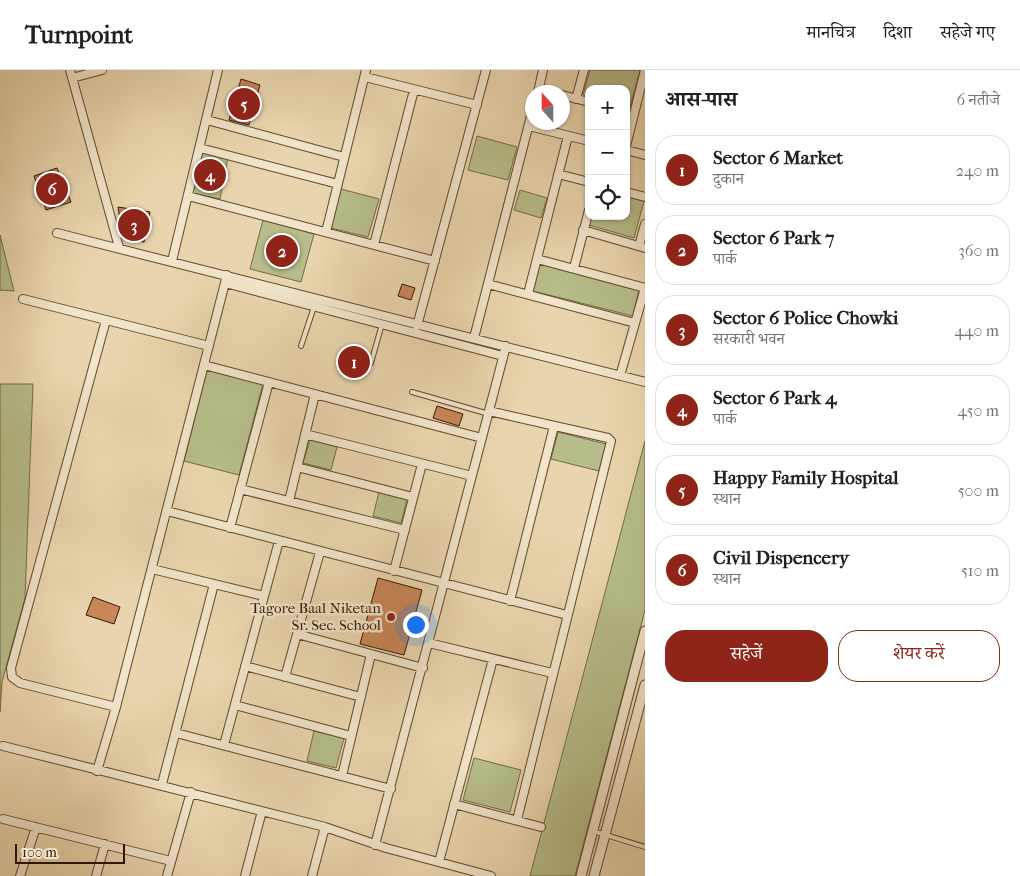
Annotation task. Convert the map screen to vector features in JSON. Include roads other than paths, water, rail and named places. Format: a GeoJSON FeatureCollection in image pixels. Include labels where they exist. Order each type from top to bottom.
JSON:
{"type":"FeatureCollection","features":[{"type":"Feature","properties":{"kind":"street"},"geometry":{"type":"LineString","coordinates":[[102,70],[71,74],[119,247]]}},
{"type":"Feature","properties":{"kind":"street"},"geometry":{"type":"LineString","coordinates":[[172,261],[218,70]]}},
{"type":"Feature","properties":{"kind":"street"},"geometry":{"type":"LineString","coordinates":[[415,333],[486,70]]}},
{"type":"Feature","properties":{"kind":"street"},"geometry":{"type":"LineString","coordinates":[[540,85],[544,70]]}},
{"type":"Feature","properties":{"kind":"street"},"geometry":{"type":"LineString","coordinates":[[576,99],[584,70]]}},
{"type":"Feature","properties":{"kind":"street"},"geometry":{"type":"LineString","coordinates":[[630,113],[645,70]]}},
{"type":"Feature","properties":{"kind":"street"},"geometry":{"type":"LineString","coordinates":[[326,232],[365,74],[414,90],[477,105]]}},
{"type":"Feature","properties":{"kind":"street"},"geometry":{"type":"LineString","coordinates":[[374,245],[414,90]]}},
{"type":"Feature","properties":{"kind":"street"},"geometry":{"type":"LineString","coordinates":[[570,97],[585,101]]}},
{"type":"Feature","properties":{"kind":"street"},"geometry":{"type":"LineString","coordinates":[[207,120],[344,157]]}},
{"type":"Feature","properties":{"kind":"street"},"geometry":{"type":"LineString","coordinates":[[474,338],[528,130]]}},
{"type":"Feature","properties":{"kind":"street"},"geometry":{"type":"LineString","coordinates":[[545,130],[585,140]]}},
{"type":"Feature","properties":{"kind":"street"},"geometry":{"type":"LineString","coordinates":[[528,294],[568,136]]}},
{"type":"Feature","properties":{"kind":"street"},"geometry":{"type":"LineString","coordinates":[[200,148],[338,184]]}},
{"type":"Feature","properties":{"kind":"street"},"geometry":{"type":"LineString","coordinates":[[630,151],[645,155]]}},
{"type":"Feature","properties":{"kind":"street"},"geometry":{"type":"LineString","coordinates":[[558,174],[585,181]]}},
{"type":"Feature","properties":{"kind":"street"},"geometry":{"type":"LineString","coordinates":[[630,193],[645,197]]}},
{"type":"Feature","properties":{"kind":"street"},"geometry":{"type":"LineString","coordinates":[[188,196],[435,261]]}},
{"type":"Feature","properties":{"kind":"street"},"geometry":{"type":"LineString","coordinates":[[574,268],[586,220]]}},
{"type":"Feature","properties":{"kind":"street"},"geometry":{"type":"LineString","coordinates":[[584,230],[642,247],[645,224]]}},
{"type":"Feature","properties":{"kind":"street"},"geometry":{"type":"LineString","coordinates":[[57,233],[119,247],[645,382]]}},
{"type":"Feature","properties":{"kind":"street"},"geometry":{"type":"LineString","coordinates":[[537,259],[645,288],[620,376]]}},
{"type":"Feature","properties":{"kind":"street"},"geometry":{"type":"LineString","coordinates":[[97,771],[116,707],[228,275]]}},
{"type":"Feature","properties":{"kind":"street"},"geometry":{"type":"LineString","coordinates":[[225,283],[503,356]]}},
{"type":"Feature","properties":{"kind":"street"},"geometry":{"type":"LineString","coordinates":[[488,284],[635,323]]}},
{"type":"Feature","properties":{"kind":"street"},"geometry":{"type":"LineString","coordinates":[[23,300],[209,346]]}},
{"type":"Feature","properties":{"kind":"street"},"geometry":{"type":"LineString","coordinates":[[106,320],[12,668],[12,677],[20,683],[116,707]]}},
{"type":"Feature","properties":{"kind":"street"},"geometry":{"type":"LineString","coordinates":[[376,845],[506,346]]}},
{"type":"Feature","properties":{"kind":"street"},"geometry":{"type":"LineString","coordinates":[[204,365],[482,438]]}},
{"type":"Feature","properties":{"kind":"street"},"geometry":{"type":"LineString","coordinates":[[230,528],[269,382]]}},
{"type":"Feature","properties":{"kind":"street"},"geometry":{"type":"LineString","coordinates":[[289,501],[315,394]]}},
{"type":"Feature","properties":{"kind":"street"},"geometry":{"type":"LineString","coordinates":[[489,412],[608,438],[611,441],[517,820]]}},
{"type":"Feature","properties":{"kind":"street"},"geometry":{"type":"LineString","coordinates":[[510,601],[554,426]]}},
{"type":"Feature","properties":{"kind":"street"},"geometry":{"type":"LineString","coordinates":[[306,434],[472,476]]}},
{"type":"Feature","properties":{"kind":"street"},"geometry":{"type":"LineString","coordinates":[[394,571],[422,464]]}},
{"type":"Feature","properties":{"kind":"street"},"geometry":{"type":"LineString","coordinates":[[297,467],[413,497]]}},
{"type":"Feature","properties":{"kind":"street"},"geometry":{"type":"LineString","coordinates":[[240,489],[404,530]]}},
{"type":"Feature","properties":{"kind":"street"},"geometry":{"type":"LineString","coordinates":[[166,511],[567,615]]}},
{"type":"Feature","properties":{"kind":"street"},"geometry":{"type":"LineString","coordinates":[[224,745],[279,541]]}},
{"type":"Feature","properties":{"kind":"street"},"geometry":{"type":"LineString","coordinates":[[285,677],[320,552]]}},
{"type":"Feature","properties":{"kind":"street"},"geometry":{"type":"LineString","coordinates":[[152,569],[264,596]]}},
{"type":"Feature","properties":{"kind":"street"},"geometry":{"type":"LineString","coordinates":[[162,784],[214,584]]}},
{"type":"Feature","properties":{"kind":"street"},"geometry":{"type":"LineString","coordinates":[[581,876],[645,631]]}},
{"type":"Feature","properties":{"kind":"street"},"geometry":{"type":"LineString","coordinates":[[297,634],[423,668]]}},
{"type":"Feature","properties":{"kind":"street"},"geometry":{"type":"LineString","coordinates":[[429,643],[552,673]]}},
{"type":"Feature","properties":{"kind":"street"},"geometry":{"type":"LineString","coordinates":[[342,776],[371,654]]}},
{"type":"Feature","properties":{"kind":"street"},"geometry":{"type":"LineString","coordinates":[[439,862],[493,659]]}},
{"type":"Feature","properties":{"kind":"street"},"geometry":{"type":"LineString","coordinates":[[245,666],[361,697]]}},
{"type":"Feature","properties":{"kind":"street"},"geometry":{"type":"LineString","coordinates":[[594,876],[645,685]]}},
{"type":"Feature","properties":{"kind":"street"},"geometry":{"type":"LineString","coordinates":[[235,706],[352,736]]}},
{"type":"Feature","properties":{"kind":"street"},"geometry":{"type":"LineString","coordinates":[[176,733],[391,789]]}},
{"type":"Feature","properties":{"kind":"street"},"geometry":{"type":"LineString","coordinates":[[3,746],[97,771],[162,784],[262,810],[325,827],[376,845],[491,876]]}},
{"type":"Feature","properties":{"kind":"street"},"geometry":{"type":"LineString","coordinates":[[167,876],[191,792]]}},
{"type":"Feature","properties":{"kind":"street"},"geometry":{"type":"LineString","coordinates":[[454,804],[541,827]]}},
{"type":"Feature","properties":{"kind":"street"},"geometry":{"type":"LineString","coordinates":[[245,876],[262,810]]}},
{"type":"Feature","properties":{"kind":"street"},"geometry":{"type":"LineString","coordinates":[[4,819],[171,861]]}},
{"type":"Feature","properties":{"kind":"street"},"geometry":{"type":"LineString","coordinates":[[20,876],[36,827]]}},
{"type":"Feature","properties":{"kind":"street"},"geometry":{"type":"LineString","coordinates":[[312,876],[325,827]]}},
{"type":"Feature","properties":{"kind":"street"},"geometry":{"type":"LineString","coordinates":[[96,876],[105,844]]}},
{"type":"Feature","properties":{"kind":"lane"},"geometry":{"type":"LineString","coordinates":[[301,346],[317,298]]}},
{"type":"Feature","properties":{"kind":"lane"},"geometry":{"type":"LineString","coordinates":[[371,363],[382,324]]}},
{"type":"Feature","properties":{"kind":"lane"},"geometry":{"type":"LineString","coordinates":[[412,392],[489,412]]}},
{"type":"Feature","properties":{"kind":"lane"},"geometry":{"type":"LineString","coordinates":[[592,831],[645,847]]}},
{"type":"Feature","properties":{"kind":"place","name":"Happy Family Hospital"},"geometry":{"type":"Point","coordinates":[244,104]}},
{"type":"Feature","properties":{"kind":"place","name":"Sector 6 Park 4"},"geometry":{"type":"Point","coordinates":[210,175]}},
{"type":"Feature","properties":{"kind":"place","name":"Civil Dispencery"},"geometry":{"type":"Point","coordinates":[52,189]}},
{"type":"Feature","properties":{"kind":"place","name":"Sector 6 Police Chowki"},"geometry":{"type":"Point","coordinates":[134,225]}},
{"type":"Feature","properties":{"kind":"place","name":"Sector 6 Park 7"},"geometry":{"type":"Point","coordinates":[282,251]}},
{"type":"Feature","properties":{"kind":"place","name":"Sector 6 Market"},"geometry":{"type":"Point","coordinates":[354,362]}},
{"type":"Feature","properties":{"kind":"place","name":"Tagore Baal Niketan Sr. Sec. School"},"geometry":{"type":"Point","coordinates":[391,617]}}]}
